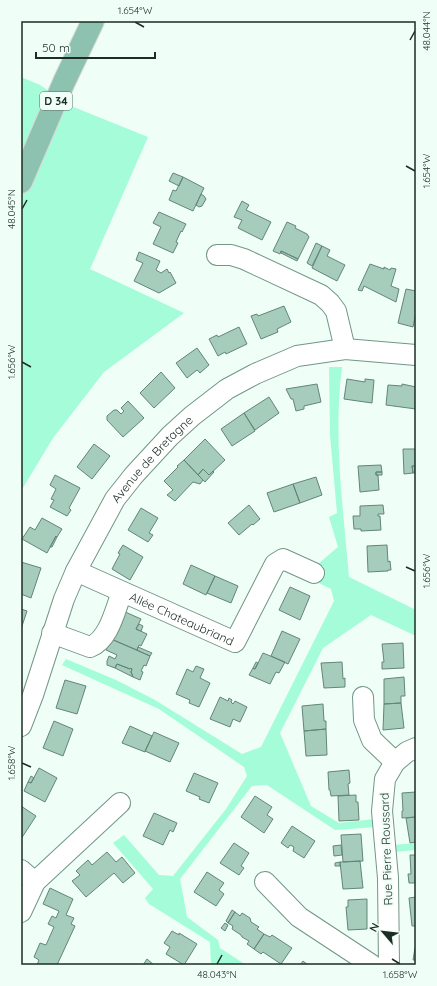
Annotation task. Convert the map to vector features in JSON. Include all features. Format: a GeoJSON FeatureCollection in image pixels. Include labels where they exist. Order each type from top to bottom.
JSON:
{"type":"FeatureCollection","features":[{"type":"Feature","properties":{"kind":"main road","name":"D 34"},"geometry":{"type":"LineString","coordinates":[[21,182],[92,21]]}},
{"type":"Feature","properties":{"kind":"street"},"geometry":{"type":"LineString","coordinates":[[217,255],[231,255],[244,259],[321,295],[336,311],[345,349]]}},
{"type":"Feature","properties":{"kind":"street","name":"Avenue de Bretagne"},"geometry":{"type":"LineString","coordinates":[[21,726],[33,695],[64,599],[76,571],[114,499],[153,454],[192,416],[227,389],[255,374],[297,356],[345,349],[416,355]]}},
{"type":"Feature","properties":{"kind":"street","name":"Allée Chateaubriand"},"geometry":{"type":"LineString","coordinates":[[76,571],[235,642],[275,564],[282,559],[314,573]]}},
{"type":"Feature","properties":{"kind":"street"},"geometry":{"type":"LineString","coordinates":[[52,633],[90,647],[97,644],[106,633],[122,592]]}},
{"type":"Feature","properties":{"kind":"street"},"geometry":{"type":"LineString","coordinates":[[363,697],[364,720],[372,740],[396,762]]}},
{"type":"Feature","properties":{"kind":"street","name":"Rue Pierre Roussard"},"geometry":{"type":"LineString","coordinates":[[389,965],[388,878],[382,811],[384,779],[396,762],[407,752],[416,748]]}},
{"type":"Feature","properties":{"kind":"street"},"geometry":{"type":"LineString","coordinates":[[21,912],[28,876],[120,803]]}},
{"type":"Feature","properties":{"kind":"street"},"geometry":{"type":"LineString","coordinates":[[265,882],[299,917],[372,965]]}},
{"type":"Feature","properties":{"kind":"green space"},"geometry":{"type":"Polygon","coordinates":[[[21,77],[40,85],[71,106],[148,137],[90,269],[184,313],[104,372],[53,438],[21,491],[21,77]]]}},
{"type":"Feature","properties":{"kind":"green space"},"geometry":{"type":"Polygon","coordinates":[[[329,367],[342,367],[338,420],[340,472],[349,577],[416,610],[416,636],[371,615],[323,648],[280,733],[311,806],[339,823],[375,819],[375,827],[335,830],[267,785],[252,786],[180,879],[187,917],[218,940],[220,948],[246,965],[211,965],[210,942],[149,904],[145,898],[153,889],[113,843],[124,835],[159,875],[173,876],[226,809],[247,776],[244,767],[159,709],[62,665],[66,659],[116,680],[155,700],[242,754],[261,747],[334,601],[331,589],[304,576],[338,547],[329,517],[337,513],[330,435],[329,367]]]}},
{"type":"Feature","properties":{"kind":"green space"},"geometry":{"type":"Polygon","coordinates":[[[416,843],[416,850],[394,852],[393,845],[416,843]]]}},
{"type":"Feature","properties":{"kind":"building"},"geometry":{"type":"Polygon","coordinates":[[[173,173],[183,177],[179,186],[169,181],[173,173]]]}},
{"type":"Feature","properties":{"kind":"building"},"geometry":{"type":"Polygon","coordinates":[[[183,177],[204,188],[193,211],[169,200],[173,190],[176,191],[183,177]]]}},
{"type":"Feature","properties":{"kind":"building"},"geometry":{"type":"Polygon","coordinates":[[[201,194],[206,199],[202,206],[199,207],[196,205],[201,194]]]}},
{"type":"Feature","properties":{"kind":"building"},"geometry":{"type":"Polygon","coordinates":[[[242,201],[249,205],[246,210],[271,222],[262,240],[238,228],[242,220],[234,217],[242,201]]]}},
{"type":"Feature","properties":{"kind":"building"},"geometry":{"type":"Polygon","coordinates":[[[159,212],[186,224],[176,242],[178,243],[173,253],[153,244],[161,227],[153,223],[159,212]]]}},
{"type":"Feature","properties":{"kind":"building"},"geometry":{"type":"Polygon","coordinates":[[[287,222],[296,226],[295,228],[307,234],[309,237],[298,259],[281,251],[280,254],[273,251],[287,222]]]}},
{"type":"Feature","properties":{"kind":"building"},"geometry":{"type":"Polygon","coordinates":[[[316,243],[322,246],[312,266],[307,263],[316,243]]]}},
{"type":"Feature","properties":{"kind":"building"},"geometry":{"type":"Polygon","coordinates":[[[322,246],[330,250],[327,256],[345,265],[337,281],[312,268],[322,246]]]}},
{"type":"Feature","properties":{"kind":"building"},"geometry":{"type":"Polygon","coordinates":[[[281,251],[298,259],[297,261],[281,253],[281,251]]]}},
{"type":"Feature","properties":{"kind":"building"},"geometry":{"type":"Polygon","coordinates":[[[139,252],[160,261],[156,270],[161,273],[167,269],[176,283],[159,293],[134,281],[143,263],[136,260],[139,252]]]}},
{"type":"Feature","properties":{"kind":"building"},"geometry":{"type":"Polygon","coordinates":[[[370,264],[384,269],[384,267],[390,270],[391,268],[396,269],[391,286],[399,289],[396,302],[364,286],[362,291],[358,290],[370,264]]]}},
{"type":"Feature","properties":{"kind":"building"},"geometry":{"type":"Polygon","coordinates":[[[406,289],[416,291],[416,312],[413,327],[398,323],[406,289]]]}},
{"type":"Feature","properties":{"kind":"building"},"geometry":{"type":"Polygon","coordinates":[[[284,306],[291,322],[277,329],[278,332],[261,339],[251,316],[257,314],[258,316],[284,306]]]}},
{"type":"Feature","properties":{"kind":"building"},"geometry":{"type":"Polygon","coordinates":[[[239,327],[247,344],[226,354],[225,352],[218,356],[209,339],[217,335],[218,337],[239,327]]]}},
{"type":"Feature","properties":{"kind":"building"},"geometry":{"type":"Polygon","coordinates":[[[197,348],[209,365],[200,373],[197,370],[187,378],[176,363],[197,348]]]}},
{"type":"Feature","properties":{"kind":"building"},"geometry":{"type":"Polygon","coordinates":[[[161,372],[175,388],[154,408],[140,393],[161,372]]]}},
{"type":"Feature","properties":{"kind":"building"},"geometry":{"type":"Polygon","coordinates":[[[347,379],[365,382],[365,379],[374,380],[372,403],[344,399],[347,379]]]}},
{"type":"Feature","properties":{"kind":"building"},"geometry":{"type":"Polygon","coordinates":[[[317,384],[321,402],[304,406],[304,409],[296,411],[293,399],[291,399],[286,389],[317,384]]]}},
{"type":"Feature","properties":{"kind":"building"},"geometry":{"type":"Polygon","coordinates":[[[402,384],[416,387],[416,409],[386,405],[388,385],[402,386],[402,384]]]}},
{"type":"Feature","properties":{"kind":"building"},"geometry":{"type":"Polygon","coordinates":[[[269,397],[279,413],[255,430],[244,413],[269,397]]]}},
{"type":"Feature","properties":{"kind":"building"},"geometry":{"type":"Polygon","coordinates":[[[128,401],[144,418],[123,437],[107,420],[107,416],[114,410],[117,410],[121,414],[124,411],[121,408],[128,401]]]}},
{"type":"Feature","properties":{"kind":"building"},"geometry":{"type":"Polygon","coordinates":[[[244,413],[255,431],[232,446],[221,429],[244,413]]]}},
{"type":"Feature","properties":{"kind":"building"},"geometry":{"type":"Polygon","coordinates":[[[205,439],[225,460],[209,475],[203,469],[198,475],[184,460],[205,439]]]}},
{"type":"Feature","properties":{"kind":"building"},"geometry":{"type":"Polygon","coordinates":[[[94,444],[110,456],[92,479],[77,467],[94,444]]]}},
{"type":"Feature","properties":{"kind":"building"},"geometry":{"type":"Polygon","coordinates":[[[403,449],[416,449],[416,469],[415,466],[412,466],[413,473],[404,474],[403,449]]]}},
{"type":"Feature","properties":{"kind":"building"},"geometry":{"type":"Polygon","coordinates":[[[184,460],[203,480],[200,484],[193,482],[175,501],[167,495],[173,490],[164,481],[184,460]]]}},
{"type":"Feature","properties":{"kind":"building"},"geometry":{"type":"Polygon","coordinates":[[[381,465],[382,472],[376,472],[376,475],[378,475],[379,490],[360,492],[358,466],[381,465]]]}},
{"type":"Feature","properties":{"kind":"building"},"geometry":{"type":"Polygon","coordinates":[[[412,466],[415,466],[415,473],[413,473],[412,466]]]}},
{"type":"Feature","properties":{"kind":"building"},"geometry":{"type":"Polygon","coordinates":[[[203,469],[209,475],[213,471],[214,472],[205,482],[198,475],[203,469]]]}},
{"type":"Feature","properties":{"kind":"building"},"geometry":{"type":"Polygon","coordinates":[[[376,472],[382,472],[382,475],[376,475],[376,472]]]}},
{"type":"Feature","properties":{"kind":"building"},"geometry":{"type":"Polygon","coordinates":[[[55,475],[80,488],[69,508],[71,510],[67,516],[50,507],[54,500],[51,499],[56,489],[50,485],[55,475]]]}},
{"type":"Feature","properties":{"kind":"building"},"geometry":{"type":"Polygon","coordinates":[[[316,477],[322,495],[300,503],[293,484],[316,477]]]}},
{"type":"Feature","properties":{"kind":"building"},"geometry":{"type":"Polygon","coordinates":[[[293,484],[300,503],[274,512],[267,493],[293,484]]]}},
{"type":"Feature","properties":{"kind":"building"},"geometry":{"type":"Polygon","coordinates":[[[249,505],[260,519],[239,535],[228,523],[249,505]]]}},
{"type":"Feature","properties":{"kind":"building"},"geometry":{"type":"Polygon","coordinates":[[[383,505],[384,514],[378,514],[378,516],[380,516],[381,530],[361,531],[361,529],[354,529],[353,516],[360,516],[360,506],[383,505]]]}},
{"type":"Feature","properties":{"kind":"building"},"geometry":{"type":"Polygon","coordinates":[[[141,508],[158,518],[149,533],[153,535],[148,542],[128,530],[141,508]]]}},
{"type":"Feature","properties":{"kind":"building"},"geometry":{"type":"Polygon","coordinates":[[[42,518],[62,529],[57,537],[56,536],[47,553],[22,539],[30,527],[35,530],[42,518]]]}},
{"type":"Feature","properties":{"kind":"building"},"geometry":{"type":"Polygon","coordinates":[[[56,536],[57,537],[52,547],[50,547],[56,536]]]}},
{"type":"Feature","properties":{"kind":"building"},"geometry":{"type":"Polygon","coordinates":[[[123,545],[143,557],[130,580],[112,569],[120,554],[118,553],[123,545]]]}},
{"type":"Feature","properties":{"kind":"building"},"geometry":{"type":"Polygon","coordinates":[[[387,545],[388,562],[390,561],[391,570],[368,572],[367,546],[387,545]]]}},
{"type":"Feature","properties":{"kind":"building"},"geometry":{"type":"Polygon","coordinates":[[[21,562],[41,568],[31,598],[21,594],[21,562]]]}},
{"type":"Feature","properties":{"kind":"building"},"geometry":{"type":"Polygon","coordinates":[[[191,565],[215,576],[206,595],[183,584],[191,565]]]}},
{"type":"Feature","properties":{"kind":"building"},"geometry":{"type":"Polygon","coordinates":[[[215,576],[238,586],[231,603],[207,593],[215,576]]]}},
{"type":"Feature","properties":{"kind":"building"},"geometry":{"type":"Polygon","coordinates":[[[290,587],[310,596],[300,620],[279,610],[290,587]]]}},
{"type":"Feature","properties":{"kind":"building"},"geometry":{"type":"Polygon","coordinates":[[[21,609],[27,611],[21,629],[21,609]]]}},
{"type":"Feature","properties":{"kind":"building"},"geometry":{"type":"Polygon","coordinates":[[[123,611],[141,619],[136,629],[147,634],[141,646],[139,645],[137,650],[111,639],[123,611]]]}},
{"type":"Feature","properties":{"kind":"building"},"geometry":{"type":"Polygon","coordinates":[[[139,624],[143,626],[141,631],[136,629],[139,624]]]}},
{"type":"Feature","properties":{"kind":"building"},"geometry":{"type":"Polygon","coordinates":[[[282,631],[300,639],[288,664],[271,656],[282,631]]]}},
{"type":"Feature","properties":{"kind":"building"},"geometry":{"type":"Polygon","coordinates":[[[111,639],[150,656],[146,666],[144,665],[141,671],[143,672],[140,680],[133,677],[131,668],[130,669],[117,664],[115,668],[107,665],[109,656],[115,659],[117,655],[106,650],[111,639]]]}},
{"type":"Feature","properties":{"kind":"building"},"geometry":{"type":"Polygon","coordinates":[[[403,643],[404,668],[382,669],[382,662],[384,662],[382,644],[403,643]]]}},
{"type":"Feature","properties":{"kind":"building"},"geometry":{"type":"Polygon","coordinates":[[[138,647],[152,653],[150,656],[137,650],[138,647]]]}},
{"type":"Feature","properties":{"kind":"building"},"geometry":{"type":"Polygon","coordinates":[[[263,653],[285,662],[279,673],[276,672],[270,684],[249,675],[253,668],[255,669],[263,653]]]}},
{"type":"Feature","properties":{"kind":"building"},"geometry":{"type":"Polygon","coordinates":[[[256,662],[258,663],[255,669],[253,668],[256,662]]]}},
{"type":"Feature","properties":{"kind":"building"},"geometry":{"type":"Polygon","coordinates":[[[342,662],[345,687],[324,688],[321,663],[342,662]]]}},
{"type":"Feature","properties":{"kind":"building"},"geometry":{"type":"Polygon","coordinates":[[[117,664],[130,669],[131,668],[133,677],[115,668],[117,664]]]}},
{"type":"Feature","properties":{"kind":"building"},"geometry":{"type":"Polygon","coordinates":[[[196,666],[204,669],[200,678],[210,683],[199,707],[189,703],[190,700],[176,694],[187,669],[193,672],[196,666]]]}},
{"type":"Feature","properties":{"kind":"building"},"geometry":{"type":"Polygon","coordinates":[[[404,677],[405,696],[401,696],[401,703],[384,704],[384,679],[404,677]]]}},
{"type":"Feature","properties":{"kind":"building"},"geometry":{"type":"Polygon","coordinates":[[[65,680],[86,686],[77,714],[56,708],[65,680]]]}},
{"type":"Feature","properties":{"kind":"building"},"geometry":{"type":"Polygon","coordinates":[[[220,697],[228,701],[229,698],[232,700],[231,702],[233,704],[235,701],[247,707],[240,722],[233,719],[230,727],[210,719],[220,697]]]}},
{"type":"Feature","properties":{"kind":"building"},"geometry":{"type":"Polygon","coordinates":[[[401,703],[404,728],[383,730],[384,704],[401,703]]]}},
{"type":"Feature","properties":{"kind":"building"},"geometry":{"type":"Polygon","coordinates":[[[323,704],[326,729],[304,731],[302,706],[323,704]]]}},
{"type":"Feature","properties":{"kind":"building"},"geometry":{"type":"Polygon","coordinates":[[[54,721],[73,729],[63,756],[43,748],[54,721]]]}},
{"type":"Feature","properties":{"kind":"building"},"geometry":{"type":"Polygon","coordinates":[[[130,726],[152,736],[145,752],[122,743],[130,726]]]}},
{"type":"Feature","properties":{"kind":"building"},"geometry":{"type":"Polygon","coordinates":[[[326,729],[327,755],[306,756],[304,731],[326,729]]]}},
{"type":"Feature","properties":{"kind":"building"},"geometry":{"type":"Polygon","coordinates":[[[154,732],[179,743],[170,762],[145,751],[154,732]]]}},
{"type":"Feature","properties":{"kind":"building"},"geometry":{"type":"Polygon","coordinates":[[[39,768],[57,778],[45,802],[24,791],[28,782],[31,783],[39,768]]]}},
{"type":"Feature","properties":{"kind":"building"},"geometry":{"type":"Polygon","coordinates":[[[349,770],[349,795],[331,796],[329,790],[328,772],[349,770]]]}},
{"type":"Feature","properties":{"kind":"building"},"geometry":{"type":"Polygon","coordinates":[[[194,773],[218,783],[209,803],[186,791],[194,773]]]}},
{"type":"Feature","properties":{"kind":"building"},"geometry":{"type":"Polygon","coordinates":[[[31,776],[34,778],[31,783],[28,782],[31,776]]]}},
{"type":"Feature","properties":{"kind":"building"},"geometry":{"type":"Polygon","coordinates":[[[416,792],[416,817],[402,818],[402,793],[416,792]]]}},
{"type":"Feature","properties":{"kind":"building"},"geometry":{"type":"Polygon","coordinates":[[[356,795],[359,820],[339,821],[338,796],[356,795]]]}},
{"type":"Feature","properties":{"kind":"building"},"geometry":{"type":"Polygon","coordinates":[[[255,796],[272,807],[267,815],[273,819],[264,833],[241,817],[255,796]]]}},
{"type":"Feature","properties":{"kind":"building"},"geometry":{"type":"Polygon","coordinates":[[[21,806],[36,816],[21,839],[21,806]]]}},
{"type":"Feature","properties":{"kind":"building"},"geometry":{"type":"Polygon","coordinates":[[[154,813],[177,823],[173,832],[170,830],[163,845],[143,836],[154,813]]]}},
{"type":"Feature","properties":{"kind":"building"},"geometry":{"type":"Polygon","coordinates":[[[416,817],[416,842],[410,843],[406,818],[416,817]]]}},
{"type":"Feature","properties":{"kind":"building"},"geometry":{"type":"Polygon","coordinates":[[[292,826],[315,841],[304,858],[293,851],[294,847],[290,845],[288,848],[281,843],[292,826]]]}},
{"type":"Feature","properties":{"kind":"building"},"geometry":{"type":"Polygon","coordinates":[[[361,834],[363,861],[343,862],[341,835],[361,834]]]}},
{"type":"Feature","properties":{"kind":"building"},"geometry":{"type":"Polygon","coordinates":[[[234,843],[249,853],[241,866],[244,868],[239,875],[220,863],[234,843]]]}},
{"type":"Feature","properties":{"kind":"building"},"geometry":{"type":"Polygon","coordinates":[[[341,845],[342,855],[334,856],[333,846],[341,845]]]}},
{"type":"Feature","properties":{"kind":"building"},"geometry":{"type":"Polygon","coordinates":[[[107,852],[116,862],[122,857],[135,873],[123,883],[114,873],[86,897],[72,881],[80,875],[76,871],[88,860],[92,865],[107,852]]]}},
{"type":"Feature","properties":{"kind":"building"},"geometry":{"type":"Polygon","coordinates":[[[410,855],[416,855],[416,883],[409,883],[408,874],[411,874],[410,855]]]}},
{"type":"Feature","properties":{"kind":"building"},"geometry":{"type":"Polygon","coordinates":[[[360,861],[363,888],[343,889],[340,862],[360,861]]]}},
{"type":"Feature","properties":{"kind":"building"},"geometry":{"type":"Polygon","coordinates":[[[340,862],[340,866],[335,866],[335,863],[340,862]]]}},
{"type":"Feature","properties":{"kind":"building"},"geometry":{"type":"Polygon","coordinates":[[[207,872],[224,883],[219,890],[224,894],[216,906],[194,892],[207,872]]]}},
{"type":"Feature","properties":{"kind":"building"},"geometry":{"type":"Polygon","coordinates":[[[50,888],[73,899],[66,915],[74,918],[71,924],[75,926],[57,965],[37,965],[39,960],[34,957],[40,943],[46,945],[54,927],[48,924],[52,916],[56,918],[59,911],[43,904],[50,888]]]}},
{"type":"Feature","properties":{"kind":"building"},"geometry":{"type":"Polygon","coordinates":[[[416,897],[416,926],[412,926],[409,898],[416,897]]]}},
{"type":"Feature","properties":{"kind":"building"},"geometry":{"type":"Polygon","coordinates":[[[367,899],[367,929],[348,930],[346,907],[348,907],[348,900],[367,899]]]}},
{"type":"Feature","properties":{"kind":"building"},"geometry":{"type":"Polygon","coordinates":[[[232,910],[235,912],[228,923],[226,921],[232,910]]]}},
{"type":"Feature","properties":{"kind":"building"},"geometry":{"type":"Polygon","coordinates":[[[235,912],[240,916],[242,913],[250,918],[251,922],[259,927],[257,929],[264,934],[254,949],[247,944],[249,941],[232,929],[233,926],[228,923],[235,912]]]}},
{"type":"Feature","properties":{"kind":"building"},"geometry":{"type":"Polygon","coordinates":[[[225,923],[228,925],[225,931],[221,928],[225,923]]]}},
{"type":"Feature","properties":{"kind":"building"},"geometry":{"type":"Polygon","coordinates":[[[172,931],[179,935],[179,933],[197,944],[184,965],[166,954],[170,947],[164,943],[172,931]]]}},
{"type":"Feature","properties":{"kind":"building"},"geometry":{"type":"Polygon","coordinates":[[[264,934],[270,937],[272,935],[292,948],[281,964],[263,952],[261,954],[254,949],[264,934]]]}},
{"type":"Feature","properties":{"kind":"building"},"geometry":{"type":"Polygon","coordinates":[[[415,948],[416,960],[413,960],[415,948]]]}},
{"type":"Feature","properties":{"kind":"building"},"geometry":{"type":"Polygon","coordinates":[[[147,959],[154,965],[143,965],[147,959]]]}},
{"type":"Feature","properties":{"kind":"building"},"geometry":{"type":"Polygon","coordinates":[[[303,961],[308,965],[300,965],[303,961]]]}}]}
